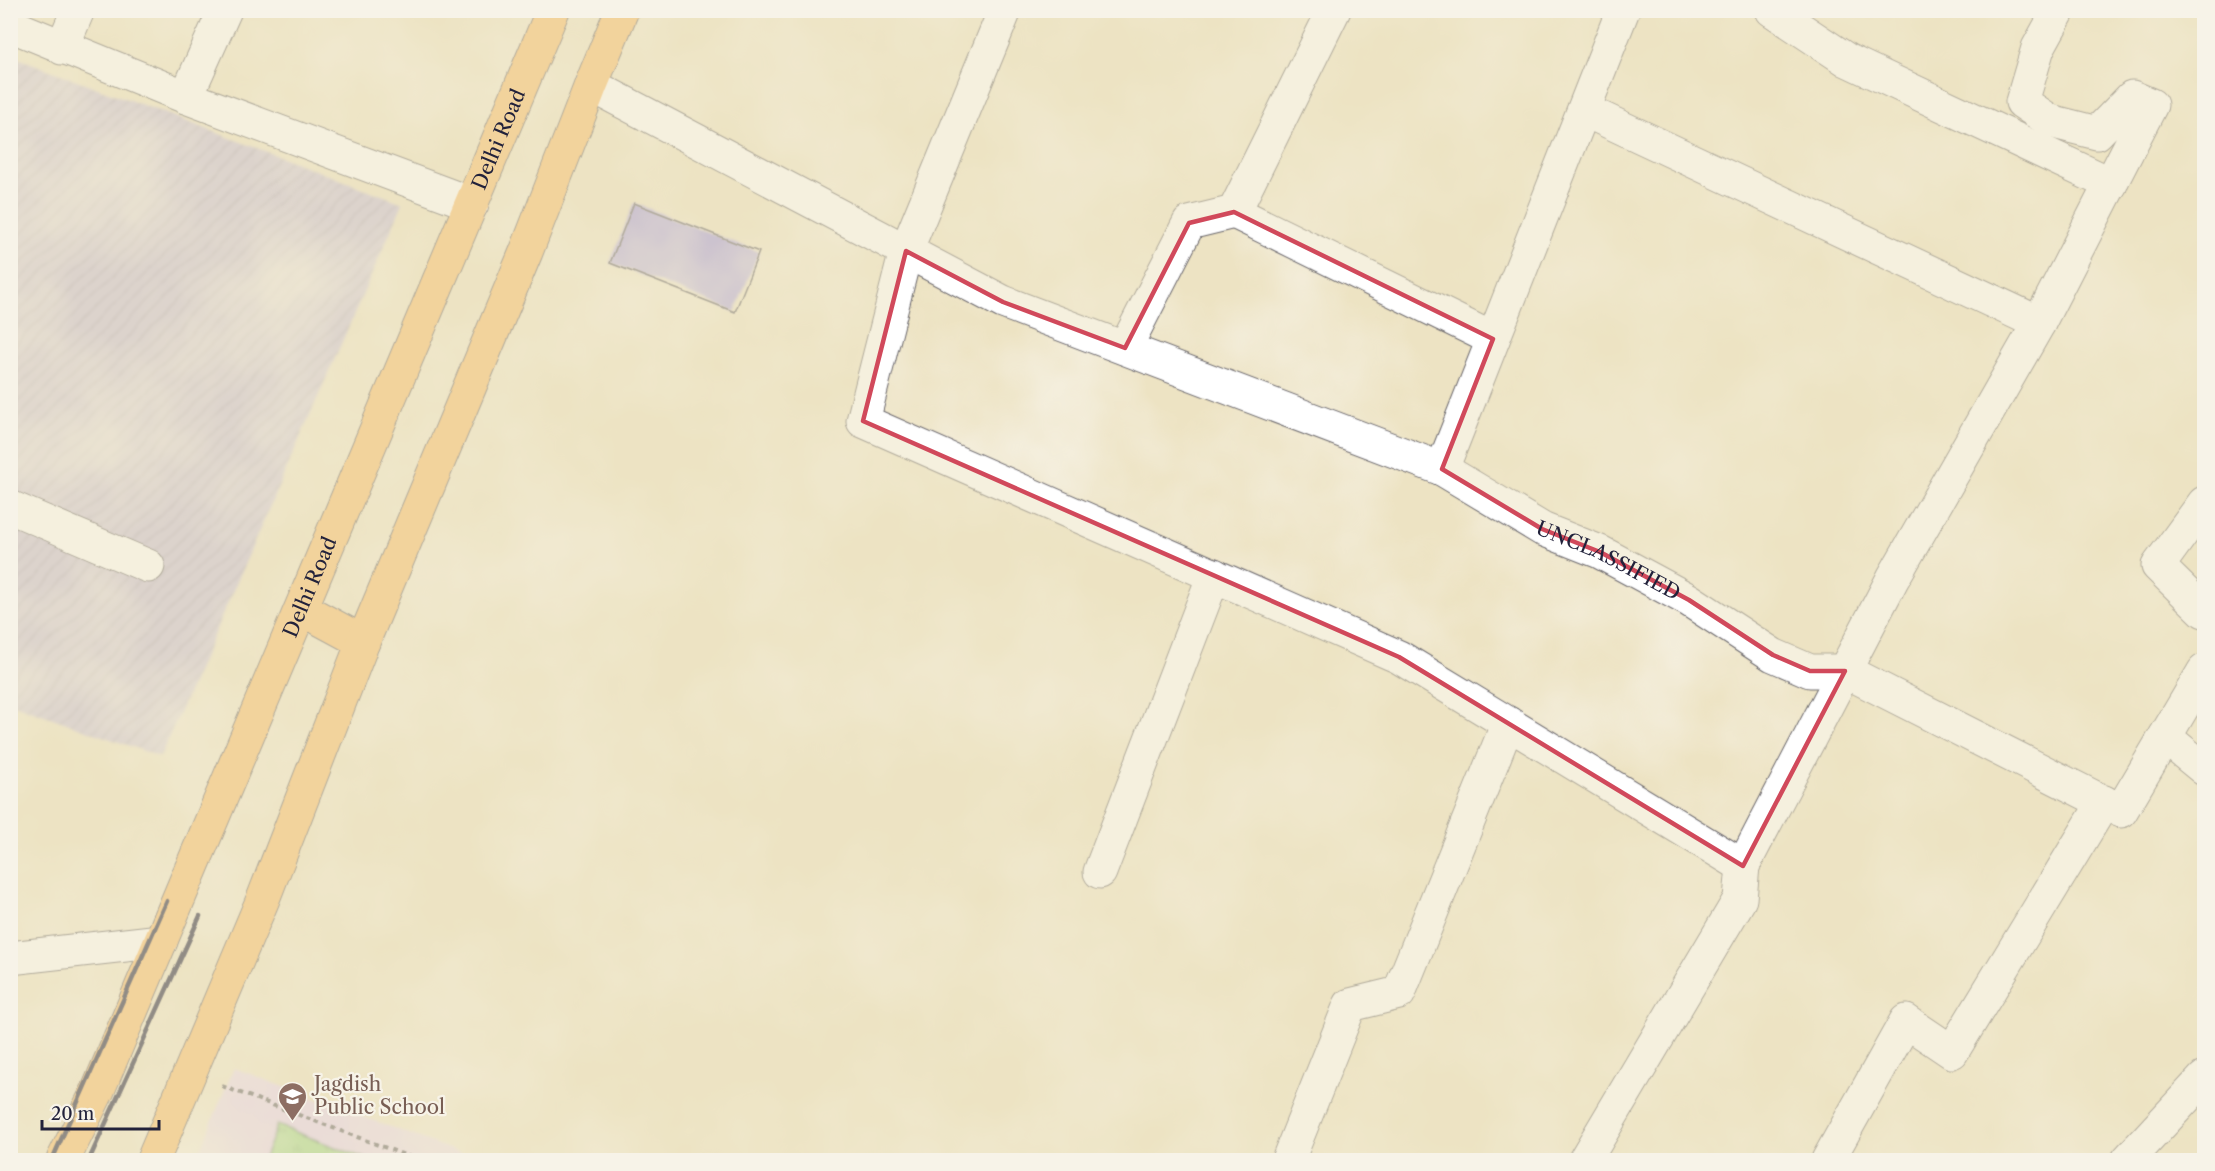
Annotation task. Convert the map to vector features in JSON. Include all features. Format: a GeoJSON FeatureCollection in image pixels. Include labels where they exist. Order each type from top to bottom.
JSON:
{"type":"FeatureCollection","features":[{"type":"Feature","properties":{"kind":"main road","name":"Delhi Road"},"geometry":{"type":"LineString","coordinates":[[63,1161],[98,1090],[553,10]]}},
{"type":"Feature","properties":{"kind":"main road"},"geometry":{"type":"LineString","coordinates":[[153,1161],[263,899],[363,642],[526,252],[622,10]]}},
{"type":"Feature","properties":{"kind":"main road"},"geometry":{"type":"LineString","coordinates":[[302,609],[363,642]]}},
{"type":"Feature","properties":{"kind":"street"},"geometry":{"type":"LineString","coordinates":[[62,48],[78,10]]}},
{"type":"Feature","properties":{"kind":"street"},"geometry":{"type":"LineString","coordinates":[[186,97],[225,10]]}},
{"type":"Feature","properties":{"kind":"street"},"geometry":{"type":"LineString","coordinates":[[1005,10],[906,251],[863,421],[1399,657],[1743,866]]}},
{"type":"Feature","properties":{"kind":"street"},"geometry":{"type":"LineString","coordinates":[[1234,212],[1334,10]]}},
{"type":"Feature","properties":{"kind":"street"},"geometry":{"type":"LineString","coordinates":[[1442,469],[1623,10]]}},
{"type":"Feature","properties":{"kind":"street"},"geometry":{"type":"LineString","coordinates":[[1772,10],[1847,60],[2111,184]]}},
{"type":"Feature","properties":{"kind":"street"},"geometry":{"type":"LineString","coordinates":[[1585,1161],[1740,899],[1743,866],[1893,578],[2039,323],[2151,105],[2132,97],[2097,134],[2050,121],[2022,102],[2038,48],[2059,10]]}},
{"type":"Feature","properties":{"kind":"street"},"geometry":{"type":"LineString","coordinates":[[10,25],[186,97],[472,204]]}},
{"type":"Feature","properties":{"kind":"street","name":"UNCLASSIFIED"},"geometry":{"type":"LineString","coordinates":[[591,85],[1003,302],[1442,469],[1542,529],[1600,552],[1689,600],[1773,655],[1810,671],[1845,671]]}},
{"type":"Feature","properties":{"kind":"street"},"geometry":{"type":"LineString","coordinates":[[1584,110],[2039,323]]}},
{"type":"Feature","properties":{"kind":"street"},"geometry":{"type":"LineString","coordinates":[[1125,348],[1189,223],[1234,212],[1493,339]]}},
{"type":"Feature","properties":{"kind":"street"},"geometry":{"type":"LineString","coordinates":[[2205,503],[2158,566],[2205,611]]}},
{"type":"Feature","properties":{"kind":"street"},"geometry":{"type":"LineString","coordinates":[[10,507],[148,566]]}},
{"type":"Feature","properties":{"kind":"street"},"geometry":{"type":"LineString","coordinates":[[1100,872],[1214,575]]}},
{"type":"Feature","properties":{"kind":"street"},"geometry":{"type":"LineString","coordinates":[[1845,671],[2121,812],[2205,671]]}},
{"type":"Feature","properties":{"kind":"street"},"geometry":{"type":"LineString","coordinates":[[1288,1161],[1350,1005],[1399,993],[1508,723]]}},
{"type":"Feature","properties":{"kind":"street"},"geometry":{"type":"LineString","coordinates":[[2165,737],[2205,769]]}},
{"type":"Feature","properties":{"kind":"street"},"geometry":{"type":"LineString","coordinates":[[1828,1161],[1906,1021],[1952,1052],[2104,802]]}},
{"type":"Feature","properties":{"kind":"street"},"geometry":{"type":"LineString","coordinates":[[10,958],[161,941]]}},
{"type":"Feature","properties":{"kind":"street"},"geometry":{"type":"LineString","coordinates":[[2128,1161],[2205,1078]]}},
{"type":"Feature","properties":{"kind":"path"},"geometry":{"type":"LineString","coordinates":[[191,1074],[418,1161]]}},
{"type":"Feature","properties":{"kind":"highlighted area"},"geometry":{"type":"Polygon","coordinates":[[[1234,212],[1493,339],[1442,469],[1542,529],[1600,552],[1689,600],[1773,655],[1810,671],[1845,671],[1743,866],[1399,657],[863,421],[906,251],[1003,302],[1125,348],[1189,223],[1234,212]]]}},
{"type":"Feature","properties":{"kind":"shaded area"},"geometry":{"type":"Polygon","coordinates":[[[10,55],[403,203],[160,757],[11,703],[10,55]]]}},
{"type":"Feature","properties":{"kind":"shaded area","name":"Jagdish Public School"},"geometry":{"type":"Polygon","coordinates":[[[234,1068],[478,1160],[196,1160],[234,1068]]]}},
{"type":"Feature","properties":{"kind":"green space"},"geometry":{"type":"Polygon","coordinates":[[[277,1125],[369,1160],[263,1160],[277,1125]]]}},
{"type":"Feature","properties":{"kind":"building"},"geometry":{"type":"Polygon","coordinates":[[[634,203],[759,252],[735,312],[610,263],[634,203]]]}},
{"type":"Feature","properties":{"kind":"railway"},"geometry":{"type":"LineString","coordinates":[[52,1160],[167,901]]}},
{"type":"Feature","properties":{"kind":"railway"},"geometry":{"type":"LineString","coordinates":[[89,1160],[200,916]]}},
{"type":"Feature","properties":{"kind":"place","name":"Jagdish Public School"},"geometry":{"type":"Point","coordinates":[293,1122]}}]}
